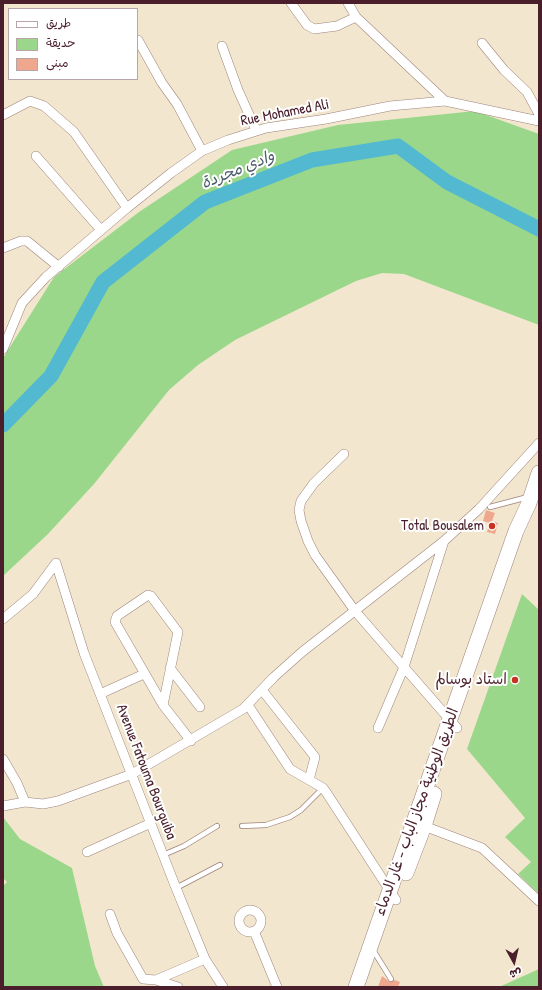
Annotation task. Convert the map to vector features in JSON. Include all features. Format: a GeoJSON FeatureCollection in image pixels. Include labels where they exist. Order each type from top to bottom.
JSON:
{"type":"FeatureCollection","features":[{"type":"Feature","properties":{"kind":"main road","name":"الطريق الوطنية مجاز الباب - غار الدماء"},"geometry":{"type":"LineString","coordinates":[[366,987],[374,951],[392,896],[498,597],[524,534],[530,499],[538,477]]}},
{"type":"Feature","properties":{"kind":"main road","name":"الطريق الوطنية مجاز الباب - غار الدماء"},"geometry":{"type":"LineString","coordinates":[[392,896],[424,826],[429,795]]}},
{"type":"Feature","properties":{"kind":"main road","name":"الطريق الوطنية مجاز الباب - غار الدماء"},"geometry":{"type":"LineString","coordinates":[[356,987],[374,951]]}},
{"type":"Feature","properties":{"kind":"street"},"geometry":{"type":"LineString","coordinates":[[291,3],[306,25],[314,29],[337,26],[356,17]]}},
{"type":"Feature","properties":{"kind":"street"},"geometry":{"type":"LineString","coordinates":[[348,3],[356,17],[445,101]]}},
{"type":"Feature","properties":{"kind":"street"},"geometry":{"type":"LineString","coordinates":[[138,40],[162,83],[177,104],[202,151]]}},
{"type":"Feature","properties":{"kind":"street"},"geometry":{"type":"LineString","coordinates":[[482,43],[504,70],[528,92],[539,114]]}},
{"type":"Feature","properties":{"kind":"street"},"geometry":{"type":"LineString","coordinates":[[222,46],[238,90],[256,130]]}},
{"type":"Feature","properties":{"kind":"street"},"geometry":{"type":"LineString","coordinates":[[3,115],[30,101],[44,106],[78,137],[127,208]]}},
{"type":"Feature","properties":{"kind":"street","name":"Rue Mohamed Ali"},"geometry":{"type":"LineString","coordinates":[[3,349],[22,303],[41,282],[127,208],[202,151],[256,130],[390,106],[445,101],[539,121]]}},
{"type":"Feature","properties":{"kind":"street"},"geometry":{"type":"LineString","coordinates":[[36,156],[101,230]]}},
{"type":"Feature","properties":{"kind":"street"},"geometry":{"type":"LineString","coordinates":[[3,248],[21,241],[27,241],[59,267]]}},
{"type":"Feature","properties":{"kind":"street"},"geometry":{"type":"LineString","coordinates":[[3,806],[25,802],[43,804],[58,801],[132,774],[190,741],[248,705],[302,652],[444,541],[480,509],[539,443]]}},
{"type":"Feature","properties":{"kind":"street"},"geometry":{"type":"LineString","coordinates":[[344,454],[305,493],[300,501],[299,510],[308,541],[355,611],[453,725]]}},
{"type":"Feature","properties":{"kind":"street"},"geometry":{"type":"LineString","coordinates":[[378,728],[404,667],[444,541]]}},
{"type":"Feature","properties":{"kind":"street","name":"Avenue Fatouma Bourguiba"},"geometry":{"type":"LineString","coordinates":[[3,619],[33,594],[56,562],[84,653],[176,888],[205,959],[220,986]]}},
{"type":"Feature","properties":{"kind":"street"},"geometry":{"type":"LineString","coordinates":[[163,705],[178,632],[151,596],[148,595],[115,618],[117,625],[163,705],[190,741]]}},
{"type":"Feature","properties":{"kind":"street"},"geometry":{"type":"LineString","coordinates":[[170,668],[200,707]]}},
{"type":"Feature","properties":{"kind":"street"},"geometry":{"type":"LineString","coordinates":[[100,694],[144,674]]}},
{"type":"Feature","properties":{"kind":"street"},"geometry":{"type":"LineString","coordinates":[[262,690],[315,757],[309,780]]}},
{"type":"Feature","properties":{"kind":"street"},"geometry":{"type":"LineString","coordinates":[[248,705],[293,772],[323,788],[392,896]]}},
{"type":"Feature","properties":{"kind":"street"},"geometry":{"type":"LineString","coordinates":[[3,759],[17,783],[25,802]]}},
{"type":"Feature","properties":{"kind":"street"},"geometry":{"type":"LineString","coordinates":[[87,852],[151,823]]}},
{"type":"Feature","properties":{"kind":"street"},"geometry":{"type":"LineString","coordinates":[[424,826],[482,848],[539,902]]}},
{"type":"Feature","properties":{"kind":"street"},"geometry":{"type":"LineString","coordinates":[[110,914],[117,933],[141,977],[146,981],[156,980],[205,959]]}},
{"type":"Feature","properties":{"kind":"street"},"geometry":{"type":"LineString","coordinates":[[254,931],[277,987]]}},
{"type":"Feature","properties":{"kind":"street"},"geometry":{"type":"LineString","coordinates":[[156,980],[178,987]]}},
{"type":"Feature","properties":{"kind":"lane"},"geometry":{"type":"LineString","coordinates":[[490,507],[530,499]]}},
{"type":"Feature","properties":{"kind":"lane"},"geometry":{"type":"LineString","coordinates":[[242,826],[266,825],[290,817],[323,788]]}},
{"type":"Feature","properties":{"kind":"lane"},"geometry":{"type":"LineString","coordinates":[[163,855],[184,846],[217,826]]}},
{"type":"Feature","properties":{"kind":"lane"},"geometry":{"type":"LineString","coordinates":[[176,888],[220,865]]}},
{"type":"Feature","properties":{"kind":"lane"},"geometry":{"type":"LineString","coordinates":[[374,951],[391,979]]}},
{"type":"Feature","properties":{"kind":"green space"},"geometry":{"type":"Polygon","coordinates":[[[475,111],[539,134],[539,325],[404,274],[382,273],[356,281],[235,340],[198,365],[169,390],[94,484],[48,534],[3,576],[3,358],[54,277],[139,212],[232,150],[338,125],[475,111]]]}},
{"type":"Feature","properties":{"kind":"green space","name":"استاد بوسالم"},"geometry":{"type":"Polygon","coordinates":[[[522,594],[539,610],[539,894],[518,874],[531,862],[505,837],[525,818],[467,749],[522,594]]]}},
{"type":"Feature","properties":{"kind":"green space"},"geometry":{"type":"Polygon","coordinates":[[[3,817],[20,839],[72,868],[95,966],[104,987],[3,987],[3,886],[7,882],[3,878],[3,817]]]}},
{"type":"Feature","properties":{"kind":"green space"},"geometry":{"type":"Polygon","coordinates":[[[539,969],[539,987],[499,987],[539,969]]]}},
{"type":"Feature","properties":{"kind":"building"},"geometry":{"type":"Polygon","coordinates":[[[486,510],[495,513],[492,521],[498,523],[495,534],[487,532],[490,523],[483,521],[486,510]]]}},
{"type":"Feature","properties":{"kind":"building"},"geometry":{"type":"Polygon","coordinates":[[[382,976],[390,982],[395,980],[400,982],[398,987],[378,987],[382,976]]]}},
{"type":"Feature","properties":{"kind":"waterway","name":"وادي مجردة"},"geometry":{"type":"LineString","coordinates":[[3,425],[51,376],[103,282],[205,202],[312,160],[398,146],[447,182],[539,229]]}},
{"type":"Feature","properties":{"kind":"place","name":"Total Bousalem"},"geometry":{"type":"Point","coordinates":[492,526]}},
{"type":"Feature","properties":{"kind":"place","name":"استاد بوسالم"},"geometry":{"type":"Point","coordinates":[515,680]}}]}
